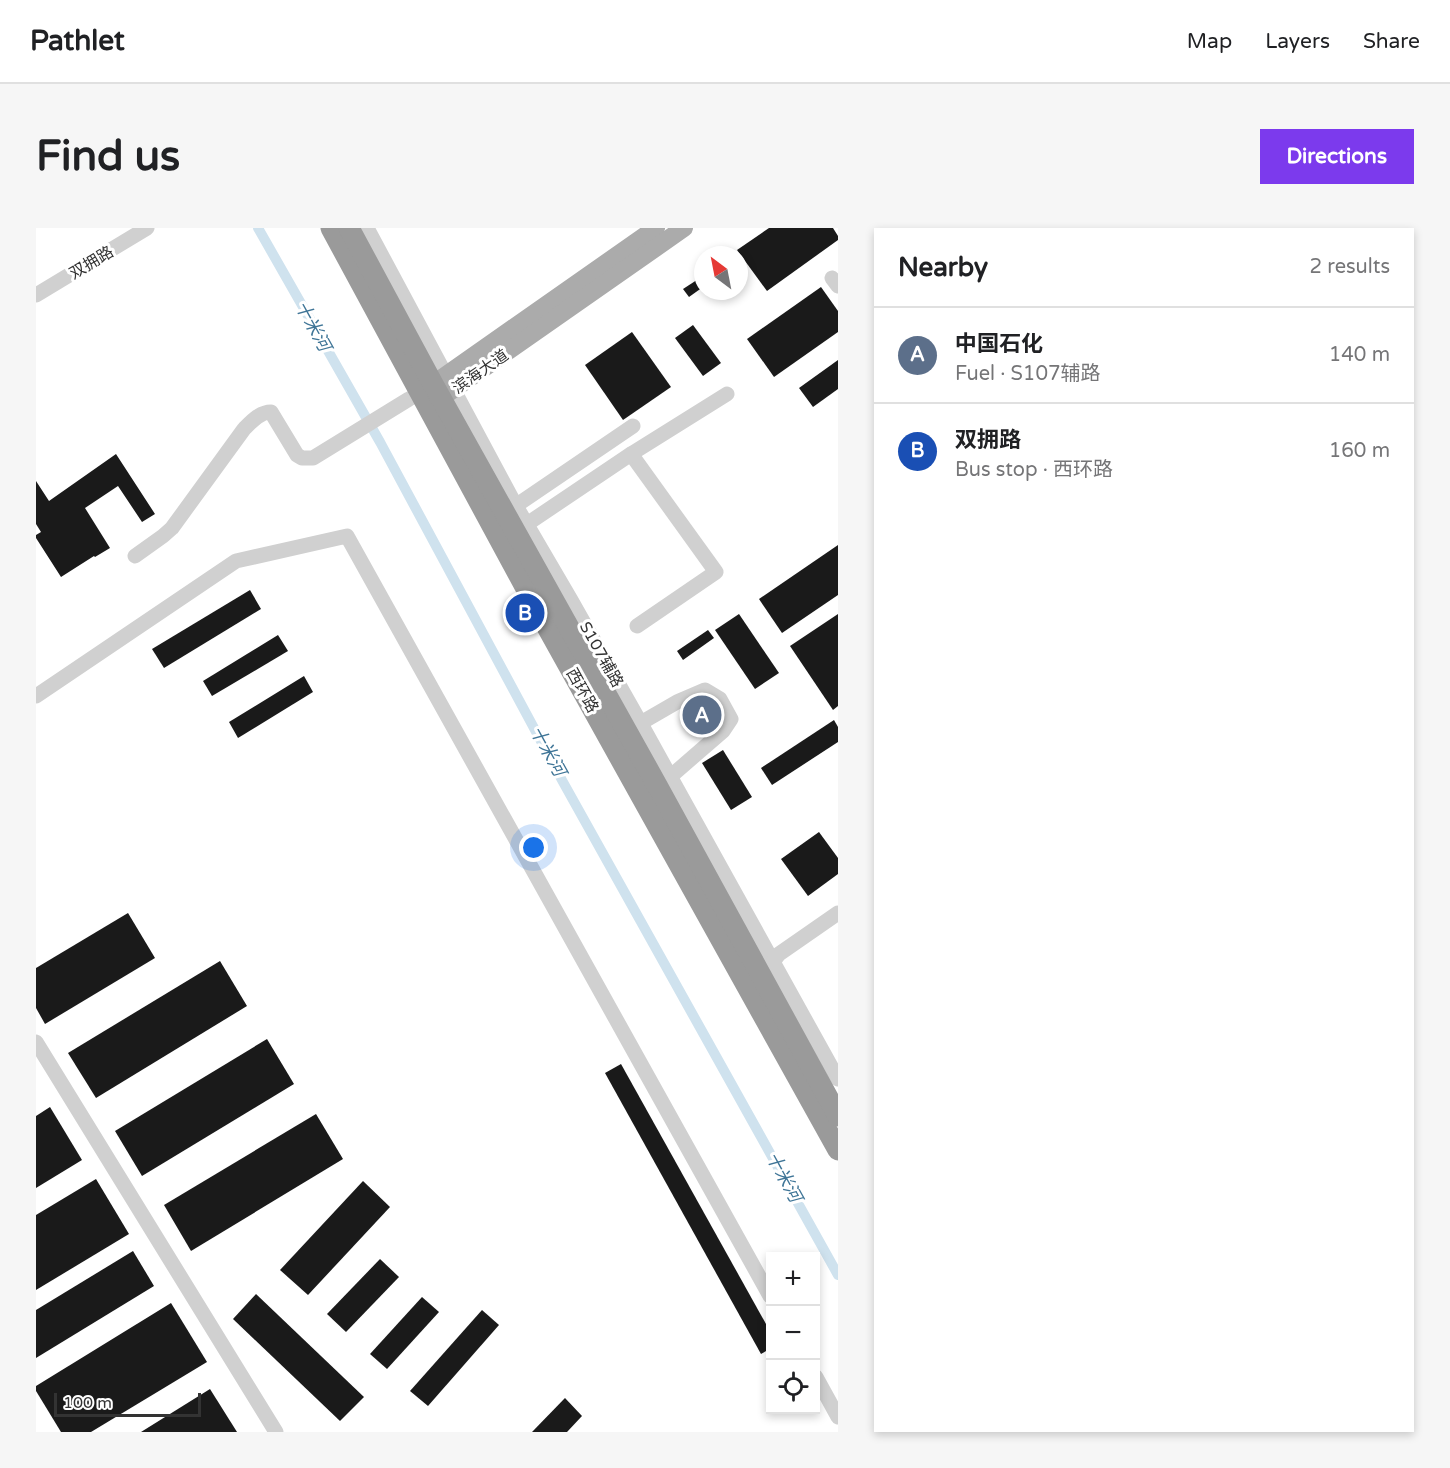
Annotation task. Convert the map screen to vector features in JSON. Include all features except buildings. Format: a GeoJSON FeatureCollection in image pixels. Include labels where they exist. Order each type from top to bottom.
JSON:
{"type":"FeatureCollection","features":[{"type":"Feature","properties":{"kind":"highway","name":"西环路"},"geometry":{"type":"LineString","coordinates":[[331,228],[438,388]]}},
{"type":"Feature","properties":{"kind":"highway","name":"西环路"},"geometry":{"type":"LineString","coordinates":[[349,228],[831,1106]]}},
{"type":"Feature","properties":{"kind":"highway","name":"西环路"},"geometry":{"type":"LineString","coordinates":[[509,522],[634,727],[767,970],[831,1106],[838,1150]]}},
{"type":"Feature","properties":{"kind":"main road","name":"滨海大道"},"geometry":{"type":"LineString","coordinates":[[438,388],[656,228]]}},
{"type":"Feature","properties":{"kind":"main road","name":"滨海大道"},"geometry":{"type":"LineString","coordinates":[[438,388],[684,228]]}},
{"type":"Feature","properties":{"kind":"street","name":"双拥路"},"geometry":{"type":"LineString","coordinates":[[36,286],[132,228]]}},
{"type":"Feature","properties":{"kind":"street","name":"双拥路"},"geometry":{"type":"LineString","coordinates":[[36,295],[147,228]]}},
{"type":"Feature","properties":{"kind":"street"},"geometry":{"type":"LineString","coordinates":[[135,556],[172,528],[244,429],[265,412],[271,412],[297,455],[302,459],[314,458],[394,408],[438,388],[367,228]]}},
{"type":"Feature","properties":{"kind":"street"},"geometry":{"type":"LineString","coordinates":[[509,522],[631,454],[727,394]]}},
{"type":"Feature","properties":{"kind":"street"},"geometry":{"type":"LineString","coordinates":[[509,522],[633,426]]}},
{"type":"Feature","properties":{"kind":"street"},"geometry":{"type":"LineString","coordinates":[[631,454],[716,572],[637,626]]}},
{"type":"Feature","properties":{"kind":"street"},"geometry":{"type":"LineString","coordinates":[[36,696],[236,561],[346,536],[766,1287]]}},
{"type":"Feature","properties":{"kind":"street"},"geometry":{"type":"LineString","coordinates":[[634,727],[677,702],[705,690],[720,699],[731,719],[723,731],[664,782]]}},
{"type":"Feature","properties":{"kind":"street"},"geometry":{"type":"LineString","coordinates":[[838,913],[780,954],[767,970],[838,1079]]}},
{"type":"Feature","properties":{"kind":"street"},"geometry":{"type":"LineString","coordinates":[[36,1042],[276,1432]]}},
{"type":"Feature","properties":{"kind":"street"},"geometry":{"type":"LineString","coordinates":[[820,1384],[838,1417]]}},
{"type":"Feature","properties":{"kind":"waterway","name":"十米河"},"geometry":{"type":"LineString","coordinates":[[258,228],[380,442],[563,782],[838,1275]]}},
{"type":"Feature","properties":{"kind":"place","name":"双拥路"},"geometry":{"type":"Point","coordinates":[525,613]}},
{"type":"Feature","properties":{"kind":"place","name":"中国石化"},"geometry":{"type":"Point","coordinates":[702,715]}}]}
